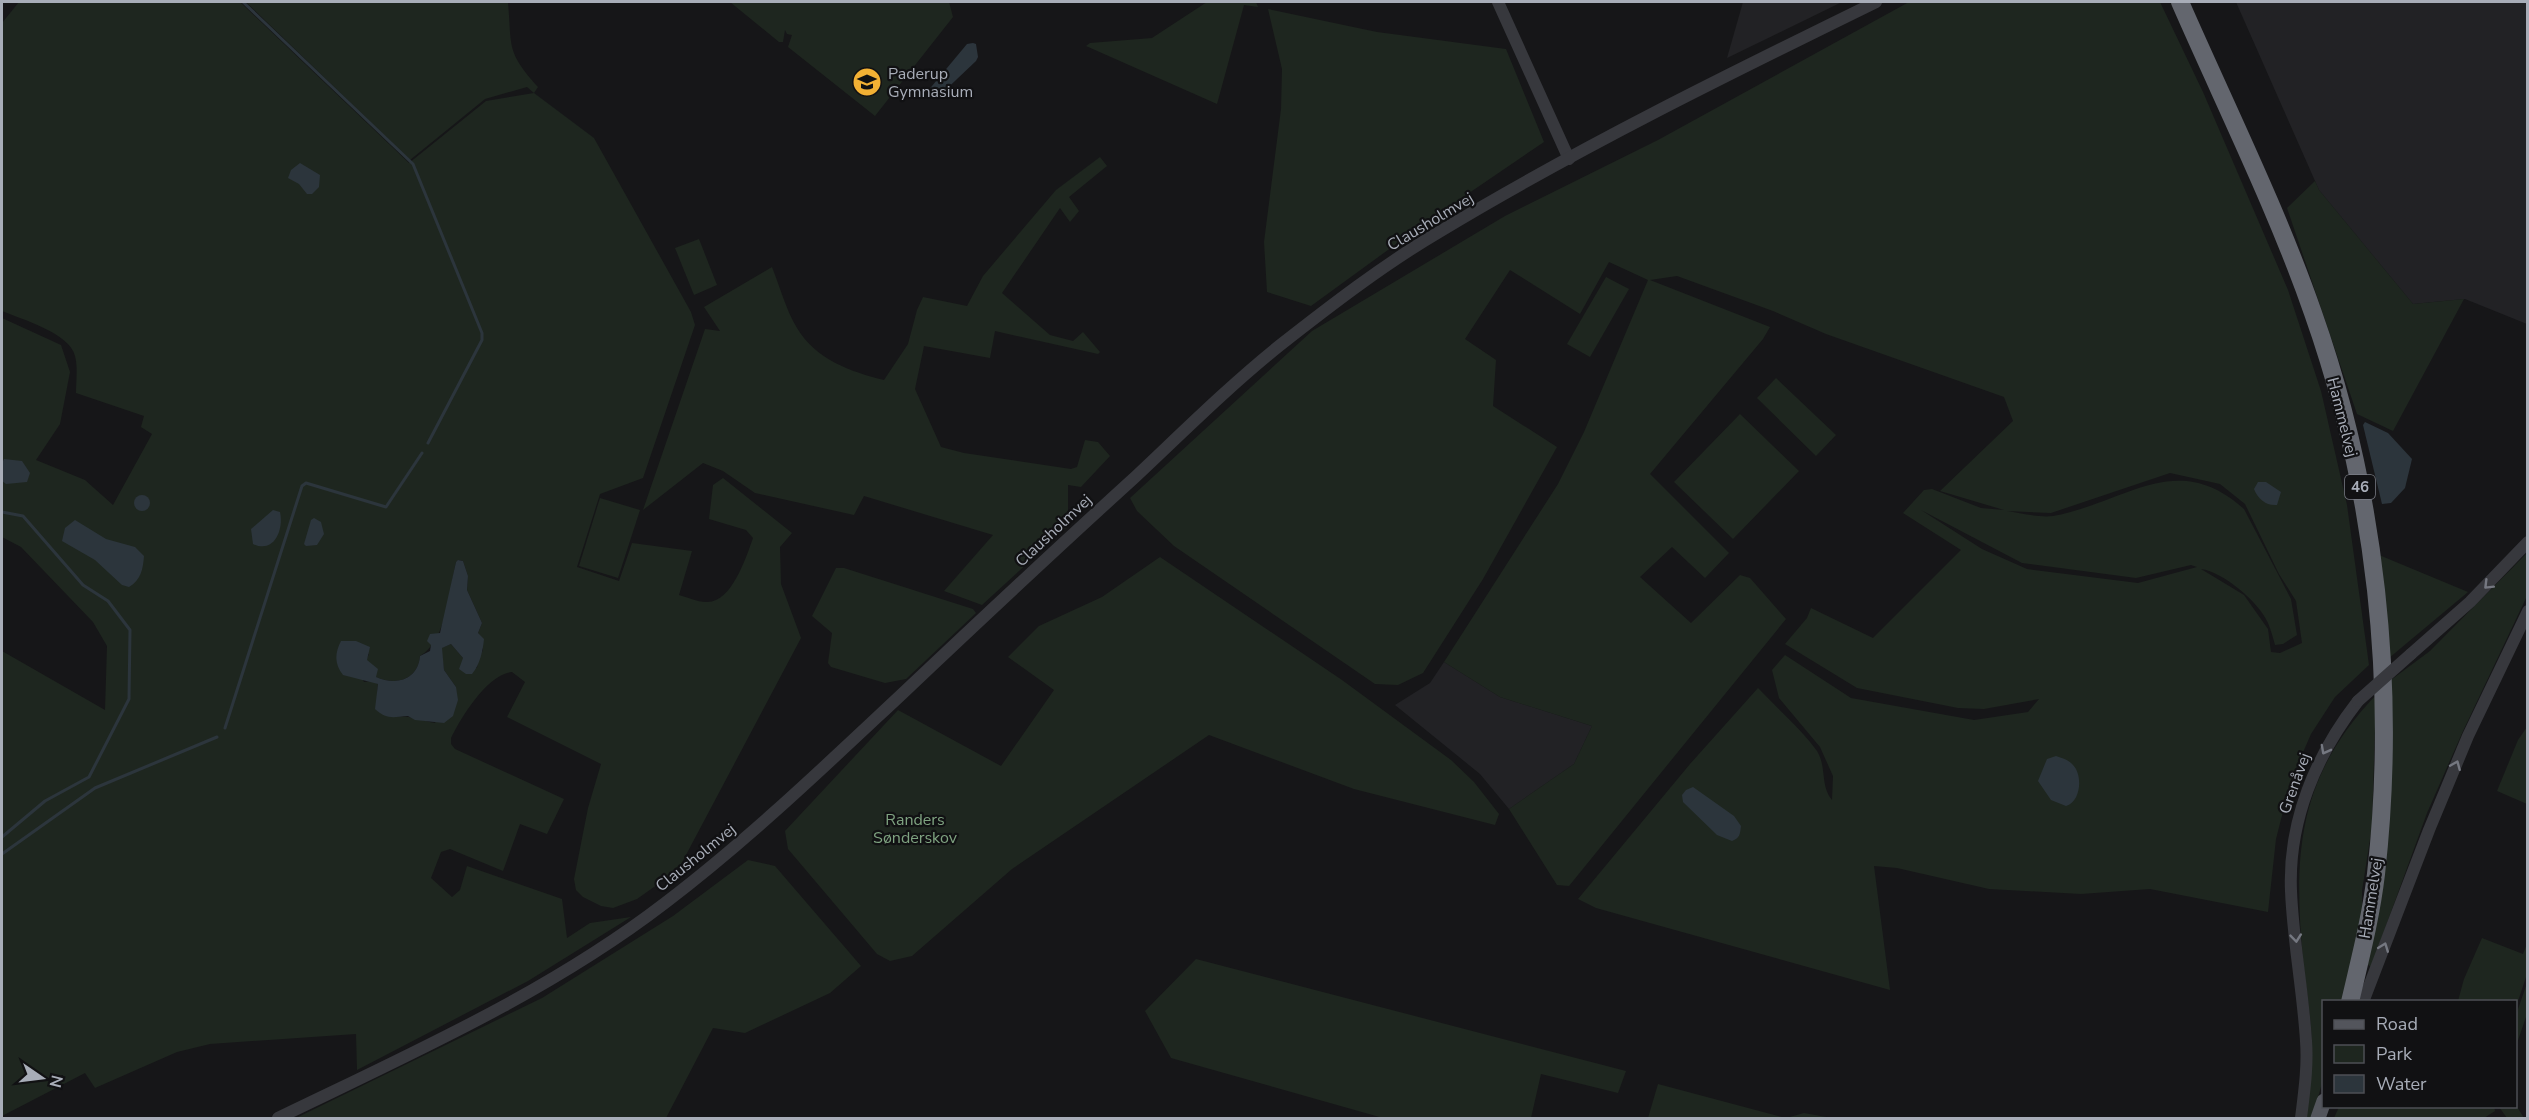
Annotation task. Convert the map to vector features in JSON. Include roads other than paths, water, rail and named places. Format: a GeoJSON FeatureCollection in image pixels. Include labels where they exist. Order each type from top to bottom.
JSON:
{"type":"FeatureCollection","features":[{"type":"Feature","properties":{"kind":"highway","name":"Hammelvej"},"geometry":{"type":"LineString","coordinates":[[2180,2],[2280,229],[2313,312],[2339,392],[2358,474],[2372,556],[2379,626],[2383,693],[2382,790],[2376,875],[2350,1000]]}},
{"type":"Feature","properties":{"kind":"street"},"geometry":{"type":"LineString","coordinates":[[1498,2],[1569,159]]}},
{"type":"Feature","properties":{"kind":"street","name":"Clausholmvej"},"geometry":{"type":"LineString","coordinates":[[278,1119],[508,1003],[586,957],[661,906],[774,814],[996,605],[1275,350],[1362,283],[1438,232],[1569,159],[1747,65],[1876,2]]}},
{"type":"Feature","properties":{"kind":"street","name":"Grenåvej"},"geometry":{"type":"LineString","coordinates":[[2301,1119],[2305,1088],[2306,1043],[2290,890],[2294,839],[2313,772],[2331,739],[2358,701],[2470,603],[2528,542]]}},
{"type":"Feature","properties":{"kind":"street"},"geometry":{"type":"LineString","coordinates":[[2364,1000],[2468,736],[2528,611]]}},
{"type":"Feature","properties":{"kind":"water"},"geometry":{"type":"Polygon","coordinates":[[[967,44],[976,44],[978,57],[976,61],[937,98],[929,98],[927,92],[967,44]]]}},
{"type":"Feature","properties":{"kind":"water"},"geometry":{"type":"Polygon","coordinates":[[[300,163],[320,175],[319,187],[312,194],[307,194],[299,184],[288,178],[291,170],[300,163]]]}},
{"type":"Feature","properties":{"kind":"water"},"geometry":{"type":"Polygon","coordinates":[[[2365,422],[2388,433],[2412,459],[2405,488],[2391,503],[2382,504],[2363,425],[2365,422]]]}},
{"type":"Feature","properties":{"kind":"water"},"geometry":{"type":"Polygon","coordinates":[[[4,459],[22,461],[30,473],[27,482],[6,484],[2,481],[4,459]]]}},
{"type":"Feature","properties":{"kind":"water"},"geometry":{"type":"Polygon","coordinates":[[[2258,482],[2266,482],[2281,492],[2277,505],[2266,503],[2258,496],[2254,489],[2258,482]]]}},
{"type":"Feature","properties":{"kind":"water"},"geometry":{"type":"Polygon","coordinates":[[[142,495],[148,497],[150,503],[148,509],[142,511],[136,509],[134,503],[136,497],[142,495]]]}},
{"type":"Feature","properties":{"kind":"water"},"geometry":{"type":"Polygon","coordinates":[[[273,510],[280,512],[279,533],[267,546],[253,544],[251,529],[273,510]]]}},
{"type":"Feature","properties":{"kind":"water"},"geometry":{"type":"Polygon","coordinates":[[[314,518],[321,522],[324,534],[317,545],[306,546],[304,544],[311,520],[314,518]]]}},
{"type":"Feature","properties":{"kind":"water"},"geometry":{"type":"Polygon","coordinates":[[[75,520],[106,539],[135,547],[144,556],[141,574],[133,584],[129,587],[122,585],[95,560],[62,541],[65,528],[75,520]]]}},
{"type":"Feature","properties":{"kind":"water"},"geometry":{"type":"Polygon","coordinates":[[[458,560],[463,561],[468,576],[467,590],[482,623],[478,633],[484,639],[484,643],[481,657],[472,674],[466,674],[459,669],[463,658],[451,644],[442,648],[444,670],[456,687],[458,700],[453,716],[444,723],[415,720],[408,716],[383,715],[375,709],[378,684],[343,675],[340,671],[336,658],[341,641],[356,641],[370,647],[367,660],[378,669],[376,677],[398,681],[410,676],[415,671],[420,656],[430,651],[431,645],[427,641],[430,634],[440,633],[458,560]]]}},
{"type":"Feature","properties":{"kind":"water"},"geometry":{"type":"Polygon","coordinates":[[[2056,756],[2071,763],[2078,775],[2077,794],[2071,804],[2066,806],[2051,800],[2038,781],[2047,759],[2056,756]]]}},
{"type":"Feature","properties":{"kind":"water"},"geometry":{"type":"Polygon","coordinates":[[[1693,787],[1734,816],[1741,826],[1737,839],[1732,841],[1717,835],[1683,802],[1682,795],[1693,787]]]}},
{"type":"Feature","properties":{"kind":"waterway"},"geometry":{"type":"LineString","coordinates":[[243,2],[413,164],[482,333],[482,340],[428,443]]}},
{"type":"Feature","properties":{"kind":"waterway"},"geometry":{"type":"LineString","coordinates":[[225,728],[302,486],[306,483],[386,507],[422,453]]}},
{"type":"Feature","properties":{"kind":"waterway"},"geometry":{"type":"LineString","coordinates":[[2,512],[23,516],[83,585],[108,601],[130,630],[129,699],[89,777],[45,801],[2,837]]}},
{"type":"Feature","properties":{"kind":"waterway"},"geometry":{"type":"LineString","coordinates":[[2,854],[95,788],[217,737]]}},
{"type":"Feature","properties":{"kind":"place","name":"Paderup Gymnasium"},"geometry":{"type":"Point","coordinates":[867,82]}},
{"type":"Feature","properties":{"kind":"park label","name":"Randers Sønderskov"},"geometry":{"type":"Point","coordinates":[915,828]}}]}
